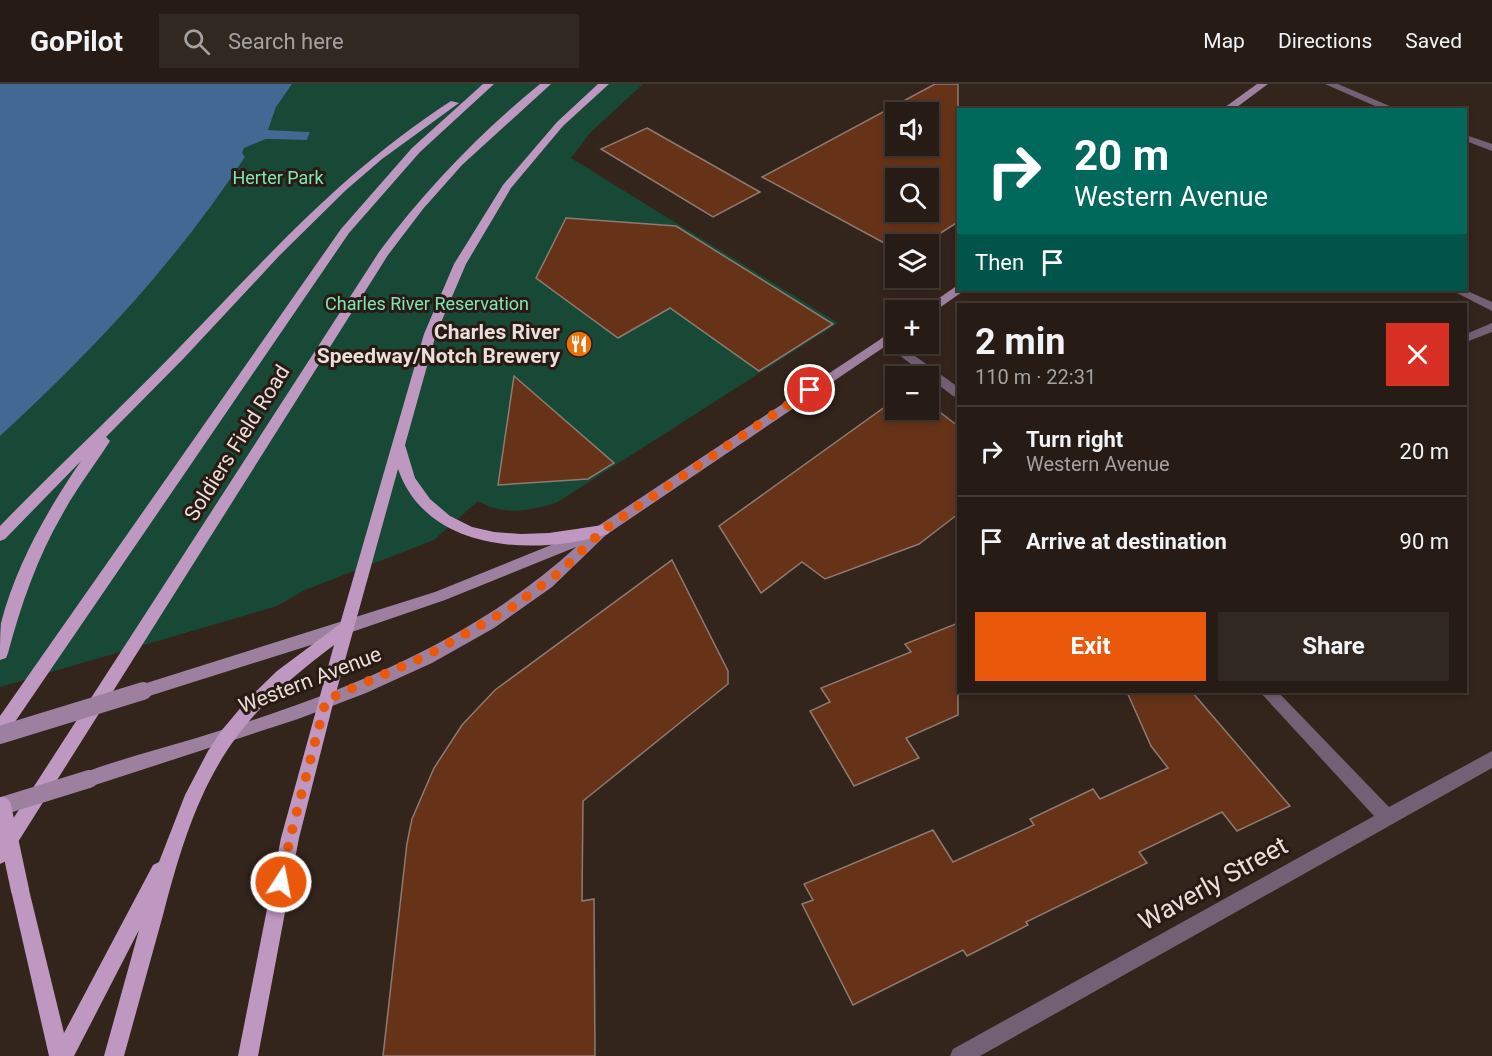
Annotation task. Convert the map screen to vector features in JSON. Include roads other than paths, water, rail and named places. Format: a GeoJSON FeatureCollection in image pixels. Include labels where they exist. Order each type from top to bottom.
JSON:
{"type":"FeatureCollection","features":[{"type":"Feature","properties":{"kind":"main road"},"geometry":{"type":"LineString","coordinates":[[0,535],[150,386],[304,225],[359,172],[414,129],[488,84]]}},
{"type":"Feature","properties":{"kind":"main road","name":"Soldiers Field Road"},"geometry":{"type":"LineString","coordinates":[[0,730],[345,231],[416,150],[488,84]]}},
{"type":"Feature","properties":{"kind":"main road","name":"Soldiers Field Road"},"geometry":{"type":"LineString","coordinates":[[0,855],[383,254],[423,202],[466,155],[546,84]]}},
{"type":"Feature","properties":{"kind":"main road"},"geometry":{"type":"LineString","coordinates":[[248,1056],[290,838],[346,628],[430,334],[453,279],[481,227],[507,187],[537,150],[604,84]]}},
{"type":"Feature","properties":{"kind":"main road"},"geometry":{"type":"LineString","coordinates":[[1229,108],[1263,84]]}},
{"type":"Feature","properties":{"kind":"main road"},"geometry":{"type":"LineString","coordinates":[[939,303],[957,291]]}},
{"type":"Feature","properties":{"kind":"main road","name":"Western Avenue"},"geometry":{"type":"LineString","coordinates":[[1,802],[89,779],[229,734],[326,700],[392,673],[483,625],[560,572],[603,530],[885,340]]}},
{"type":"Feature","properties":{"kind":"main road"},"geometry":{"type":"LineString","coordinates":[[0,652],[21,584],[50,520],[92,457],[150,386]]}},
{"type":"Feature","properties":{"kind":"main road"},"geometry":{"type":"LineString","coordinates":[[398,443],[406,472],[416,492],[431,509],[459,529],[484,537],[519,540],[568,537],[603,530]]}},
{"type":"Feature","properties":{"kind":"main road","name":"Western Avenue"},"geometry":{"type":"LineString","coordinates":[[0,735],[346,628],[497,575],[603,530]]}},
{"type":"Feature","properties":{"kind":"main road"},"geometry":{"type":"LineString","coordinates":[[61,1056],[171,850],[192,798],[229,734],[288,672],[307,655],[346,628]]}},
{"type":"Feature","properties":{"kind":"main road"},"geometry":{"type":"LineString","coordinates":[[1,802],[61,1056]]}},
{"type":"Feature","properties":{"kind":"main road"},"geometry":{"type":"LineString","coordinates":[[114,1056],[171,850]]}},
{"type":"Feature","properties":{"kind":"street"},"geometry":{"type":"LineString","coordinates":[[1330,84],[1389,108]]}},
{"type":"Feature","properties":{"kind":"street"},"geometry":{"type":"LineString","coordinates":[[1467,138],[1492,148]]}},
{"type":"Feature","properties":{"kind":"street"},"geometry":{"type":"LineString","coordinates":[[1459,291],[1492,306]]}},
{"type":"Feature","properties":{"kind":"street"},"geometry":{"type":"LineString","coordinates":[[1467,338],[1492,327]]}},
{"type":"Feature","properties":{"kind":"street"},"geometry":{"type":"LineString","coordinates":[[912,354],[957,392]]}},
{"type":"Feature","properties":{"kind":"street"},"geometry":{"type":"LineString","coordinates":[[1269,693],[1387,817]]}},
{"type":"Feature","properties":{"kind":"street","name":"Waverly Street"},"geometry":{"type":"LineString","coordinates":[[960,1056],[1492,759]]}},
{"type":"Feature","properties":{"kind":"water"},"geometry":{"type":"Polygon","coordinates":[[[0,84],[292,84],[276,107],[268,130],[310,132],[307,140],[266,139],[244,148],[242,153],[245,157],[191,233],[162,269],[68,372],[0,436],[0,84]]]}},
{"type":"Feature","properties":{"kind":"place","name":"Charles River Speedway/Notch Brewery"},"geometry":{"type":"Point","coordinates":[579,344]}},
{"type":"Feature","properties":{"kind":"park label","name":"Herter Park"},"geometry":{"type":"Point","coordinates":[278,178]}},
{"type":"Feature","properties":{"kind":"park label","name":"Charles River Reservation"},"geometry":{"type":"Point","coordinates":[427,304]}}]}
